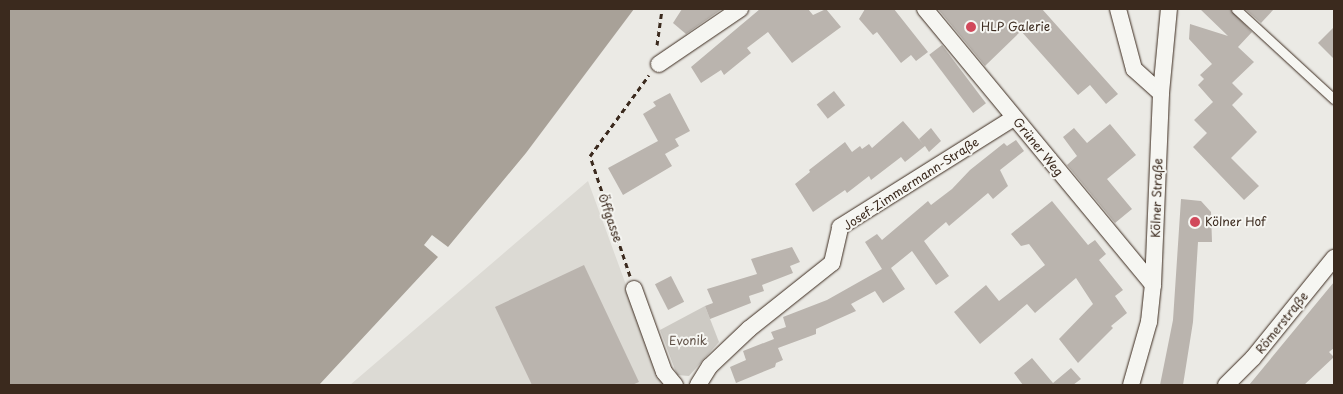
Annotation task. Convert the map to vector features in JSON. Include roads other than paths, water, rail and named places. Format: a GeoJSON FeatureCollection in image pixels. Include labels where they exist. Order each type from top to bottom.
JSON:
{"type":"FeatureCollection","features":[{"type":"Feature","properties":{"kind":"street"},"geometry":{"type":"LineString","coordinates":[[658,56],[740,9]]}},
{"type":"Feature","properties":{"kind":"street","name":"Grüner Weg"},"geometry":{"type":"LineString","coordinates":[[925,9],[1153,285]]}},
{"type":"Feature","properties":{"kind":"street"},"geometry":{"type":"LineString","coordinates":[[1118,9],[1134,69],[1161,93]]}},
{"type":"Feature","properties":{"kind":"street","name":"Kölner Straße"},"geometry":{"type":"LineString","coordinates":[[1131,385],[1149,322],[1153,285],[1161,93],[1169,9]]}},
{"type":"Feature","properties":{"kind":"street","name":"Josef-Zimmermann-Straße"},"geometry":{"type":"LineString","coordinates":[[698,385],[710,366],[749,329],[832,263],[840,227],[1014,118]]}},
{"type":"Feature","properties":{"kind":"street","name":"Römerstraße"},"geometry":{"type":"LineString","coordinates":[[1226,385],[1334,258]]}},
{"type":"Feature","properties":{"kind":"street"},"geometry":{"type":"LineString","coordinates":[[634,289],[664,372],[675,385]]}},
{"type":"Feature","properties":{"kind":"lane"},"geometry":{"type":"LineString","coordinates":[[1236,9],[1334,99]]}},
{"type":"Feature","properties":{"kind":"place","name":"HLP Galerie"},"geometry":{"type":"Point","coordinates":[971,27]}},
{"type":"Feature","properties":{"kind":"place","name":"Kölner Hof"},"geometry":{"type":"Point","coordinates":[1195,222]}},
{"type":"Feature","properties":{"kind":"park label","name":"Evonik"},"geometry":{"type":"Point","coordinates":[688,341]}}]}
